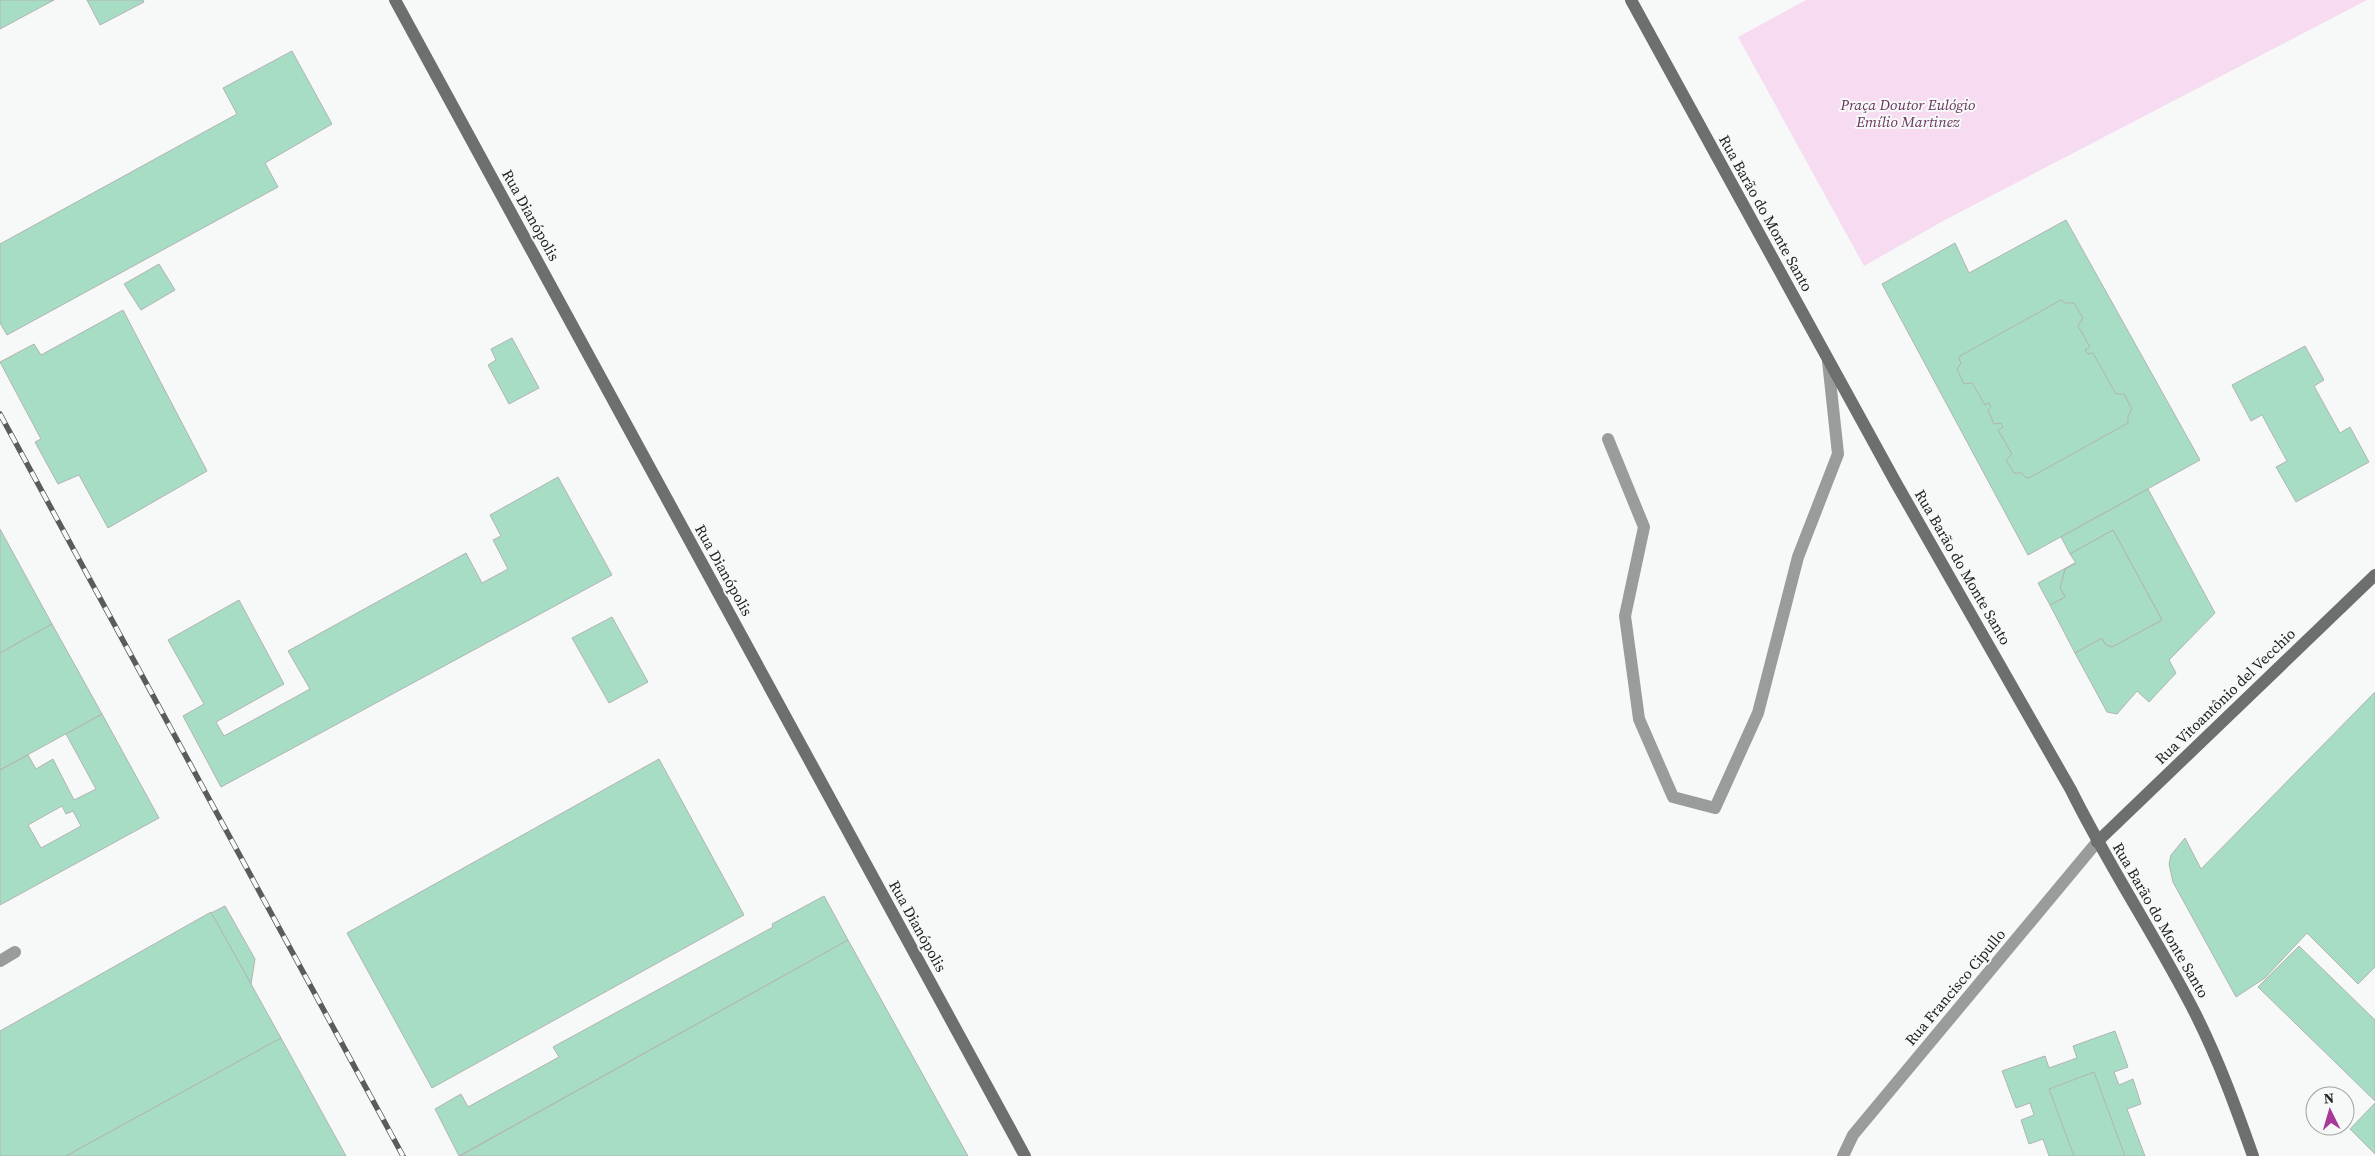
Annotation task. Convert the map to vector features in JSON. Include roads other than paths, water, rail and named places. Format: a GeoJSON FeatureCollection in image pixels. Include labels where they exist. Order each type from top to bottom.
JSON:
{"type":"FeatureCollection","features":[{"type":"Feature","properties":{"kind":"street","name":"Rua Dianópolis"},"geometry":{"type":"LineString","coordinates":[[395,0],[1025,1156]]}},
{"type":"Feature","properties":{"kind":"street","name":"Rua Barão do Monte Santo"},"geometry":{"type":"LineString","coordinates":[[1631,0],[1828,360],[2071,790],[2097,842],[2196,1015],[2228,1084],[2252,1156]]}},
{"type":"Feature","properties":{"kind":"street"},"geometry":{"type":"LineString","coordinates":[[1608,439],[1644,527],[1625,616],[1640,719],[1674,797],[1715,808],[1758,713],[1798,557],[1838,454],[1828,360]]}},
{"type":"Feature","properties":{"kind":"street","name":"Rua Vitoantônio del Vecchio"},"geometry":{"type":"LineString","coordinates":[[2097,842],[2375,575]]}},
{"type":"Feature","properties":{"kind":"street","name":"Rua Francisco Cipullo"},"geometry":{"type":"LineString","coordinates":[[1843,1156],[1853,1135],[2097,842]]}},
{"type":"Feature","properties":{"kind":"street"},"geometry":{"type":"LineString","coordinates":[[0,961],[15,952]]}},
{"type":"Feature","properties":{"kind":"railway"},"geometry":{"type":"LineString","coordinates":[[0,414],[403,1156]]}},
{"type":"Feature","properties":{"kind":"park label","name":"Praça Doutor Eulógio Emílio Martinez"},"geometry":{"type":"Point","coordinates":[1908,112]}}]}
